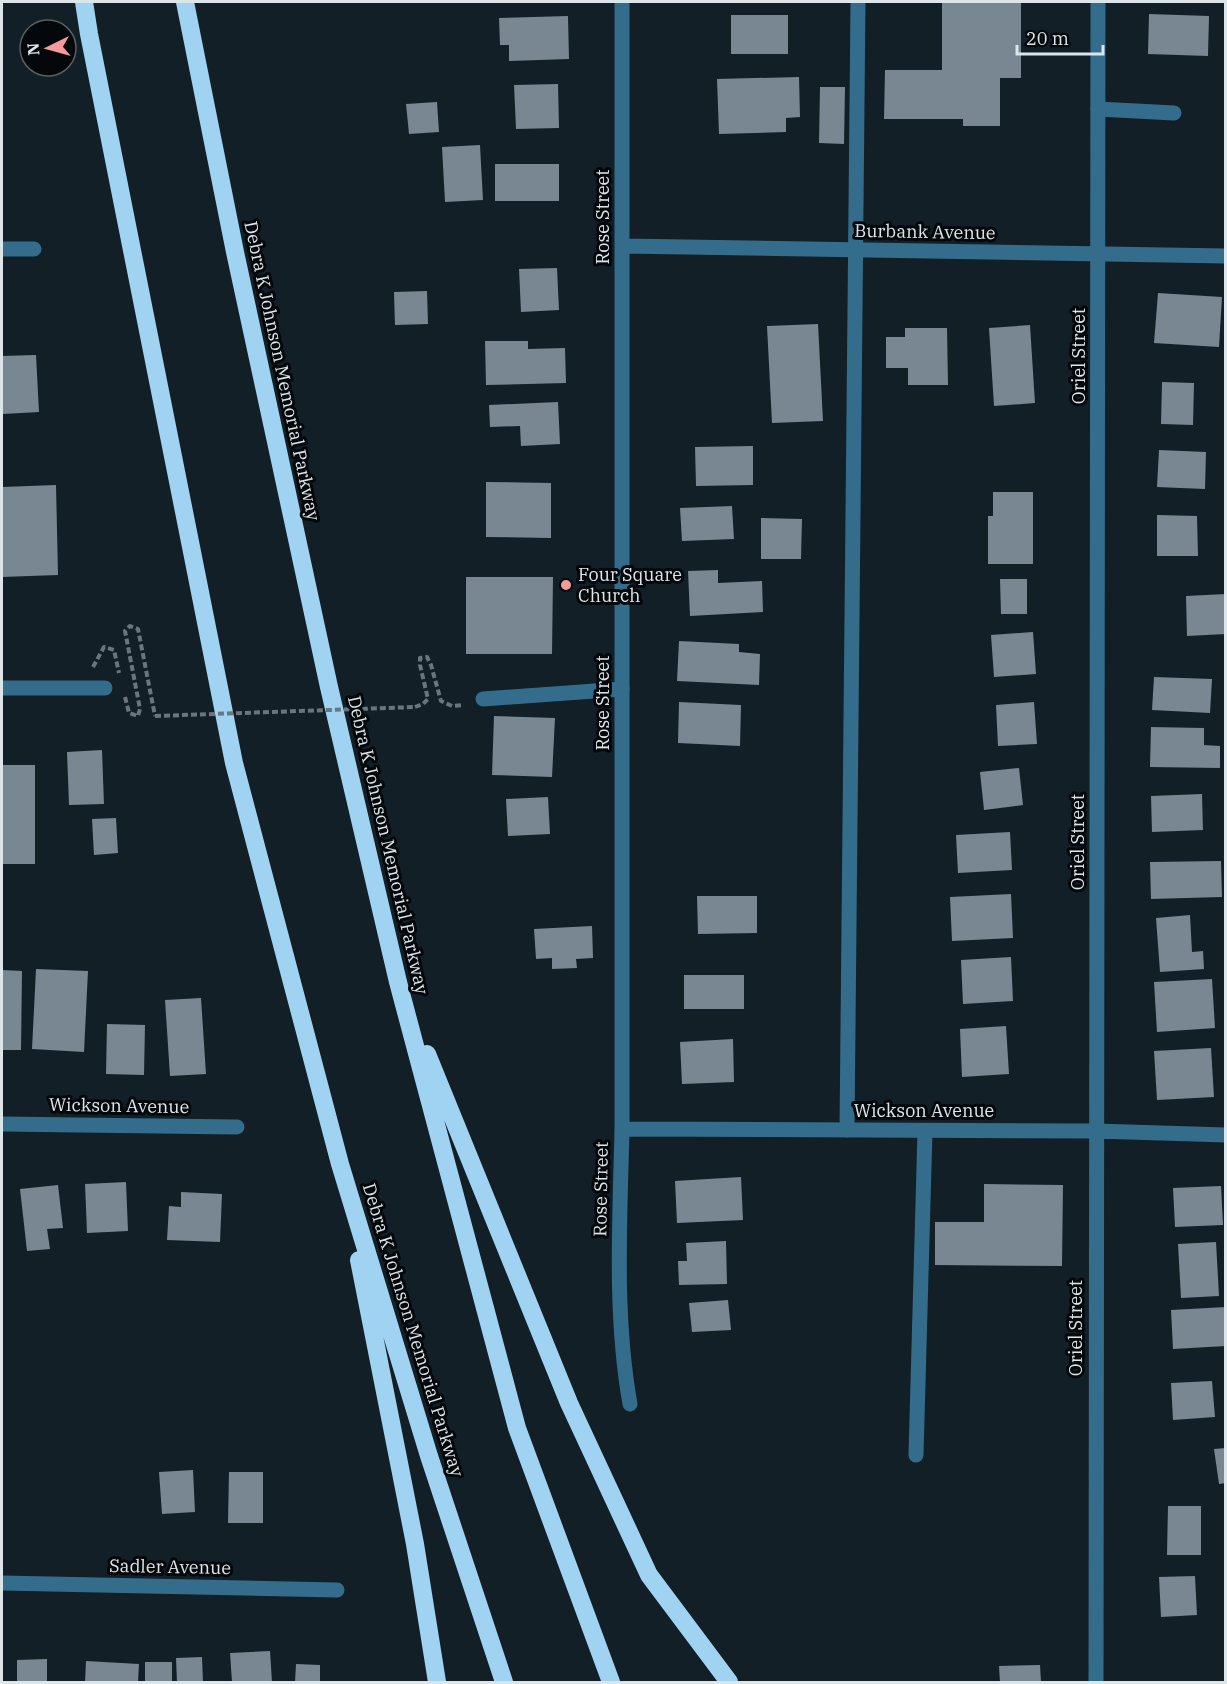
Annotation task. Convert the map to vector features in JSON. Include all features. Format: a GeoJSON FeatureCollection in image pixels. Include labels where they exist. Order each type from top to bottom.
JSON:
{"type":"FeatureCollection","features":[{"type":"Feature","properties":{"kind":"highway","name":"Debra K Johnson Memorial Parkway"},"geometry":{"type":"LineString","coordinates":[[84,2],[234,763],[340,1164],[429,1456],[504,1683]]}},
{"type":"Feature","properties":{"kind":"highway","name":"Debra K Johnson Memorial Parkway"},"geometry":{"type":"LineString","coordinates":[[185,2],[238,264],[326,675],[398,982],[517,1428],[611,1683]]}},
{"type":"Feature","properties":{"kind":"highway"},"geometry":{"type":"LineString","coordinates":[[398,982],[569,1403],[649,1575],[729,1683]]}},
{"type":"Feature","properties":{"kind":"highway"},"geometry":{"type":"LineString","coordinates":[[340,1164],[415,1544],[437,1683]]}},
{"type":"Feature","properties":{"kind":"street","name":"Rose Street"},"geometry":{"type":"LineString","coordinates":[[622,2],[622,1129],[619,1237],[622,1361],[630,1404]]}},
{"type":"Feature","properties":{"kind":"street"},"geometry":{"type":"LineString","coordinates":[[847,1130],[858,2]]}},
{"type":"Feature","properties":{"kind":"street","name":"Oriel Street"},"geometry":{"type":"LineString","coordinates":[[1096,1683],[1098,2]]}},
{"type":"Feature","properties":{"kind":"street"},"geometry":{"type":"LineString","coordinates":[[1098,110],[1174,113]]}},
{"type":"Feature","properties":{"kind":"street","name":"Burbank Avenue"},"geometry":{"type":"LineString","coordinates":[[623,246],[1226,256]]}},
{"type":"Feature","properties":{"kind":"street"},"geometry":{"type":"LineString","coordinates":[[2,249],[34,249]]}},
{"type":"Feature","properties":{"kind":"street"},"geometry":{"type":"LineString","coordinates":[[2,688],[105,688]]}},
{"type":"Feature","properties":{"kind":"street"},"geometry":{"type":"LineString","coordinates":[[483,699],[622,689]]}},
{"type":"Feature","properties":{"kind":"street","name":"Wickson Avenue"},"geometry":{"type":"LineString","coordinates":[[2,1124],[237,1127]]}},
{"type":"Feature","properties":{"kind":"street","name":"Wickson Avenue"},"geometry":{"type":"LineString","coordinates":[[622,1129],[1096,1131],[1226,1135]]}},
{"type":"Feature","properties":{"kind":"street"},"geometry":{"type":"LineString","coordinates":[[916,1455],[925,1131]]}},
{"type":"Feature","properties":{"kind":"street","name":"Sadler Avenue"},"geometry":{"type":"LineString","coordinates":[[2,1583],[337,1590]]}},
{"type":"Feature","properties":{"kind":"path"},"geometry":{"type":"LineString","coordinates":[[124,692],[129,713],[138,716],[140,709],[125,631],[130,626],[138,629],[155,716],[415,707],[428,699],[420,665],[420,658],[427,657],[441,701],[452,706],[469,705],[483,699]]}},
{"type":"Feature","properties":{"kind":"path"},"geometry":{"type":"LineString","coordinates":[[82,688],[104,647],[114,650],[121,682]]}},
{"type":"Feature","properties":{"kind":"building"},"geometry":{"type":"Polygon","coordinates":[[[942,2],[1021,2],[1021,78],[1000,78],[1000,126],[963,126],[963,119],[884,119],[885,70],[942,70],[942,2]]]}},
{"type":"Feature","properties":{"kind":"building"},"geometry":{"type":"Polygon","coordinates":[[[1149,14],[1209,16],[1208,56],[1148,54],[1149,14]]]}},
{"type":"Feature","properties":{"kind":"building"},"geometry":{"type":"Polygon","coordinates":[[[731,15],[788,15],[788,54],[731,54],[731,15]]]}},
{"type":"Feature","properties":{"kind":"building"},"geometry":{"type":"Polygon","coordinates":[[[568,16],[569,59],[509,61],[509,45],[500,45],[499,18],[568,16]]]}},
{"type":"Feature","properties":{"kind":"building"},"geometry":{"type":"Polygon","coordinates":[[[799,77],[800,117],[786,118],[786,132],[719,134],[717,79],[799,77]]]}},
{"type":"Feature","properties":{"kind":"building"},"geometry":{"type":"Polygon","coordinates":[[[558,84],[559,128],[516,129],[514,85],[558,84]]]}},
{"type":"Feature","properties":{"kind":"building"},"geometry":{"type":"Polygon","coordinates":[[[820,87],[845,87],[844,144],[819,143],[820,87]]]}},
{"type":"Feature","properties":{"kind":"building"},"geometry":{"type":"Polygon","coordinates":[[[437,102],[439,132],[409,134],[406,104],[437,102]]]}},
{"type":"Feature","properties":{"kind":"building"},"geometry":{"type":"Polygon","coordinates":[[[480,145],[483,200],[445,202],[442,147],[480,145]]]}},
{"type":"Feature","properties":{"kind":"building"},"geometry":{"type":"Polygon","coordinates":[[[495,164],[559,164],[559,201],[495,201],[495,164]]]}},
{"type":"Feature","properties":{"kind":"building"},"geometry":{"type":"Polygon","coordinates":[[[557,268],[559,310],[521,312],[519,269],[557,268]]]}},
{"type":"Feature","properties":{"kind":"building"},"geometry":{"type":"Polygon","coordinates":[[[427,291],[428,324],[395,325],[394,292],[427,291]]]}},
{"type":"Feature","properties":{"kind":"building"},"geometry":{"type":"Polygon","coordinates":[[[1158,293],[1222,297],[1219,347],[1154,343],[1158,293]]]}},
{"type":"Feature","properties":{"kind":"building"},"geometry":{"type":"Polygon","coordinates":[[[818,324],[823,421],[772,423],[767,326],[818,324]]]}},
{"type":"Feature","properties":{"kind":"building"},"geometry":{"type":"Polygon","coordinates":[[[1030,325],[1035,403],[994,406],[989,328],[1030,325]]]}},
{"type":"Feature","properties":{"kind":"building"},"geometry":{"type":"Polygon","coordinates":[[[905,328],[947,328],[948,385],[908,385],[908,368],[886,368],[886,337],[905,337],[905,328]]]}},
{"type":"Feature","properties":{"kind":"building"},"geometry":{"type":"Polygon","coordinates":[[[485,341],[528,341],[528,349],[565,348],[566,383],[486,385],[485,341]]]}},
{"type":"Feature","properties":{"kind":"building"},"geometry":{"type":"Polygon","coordinates":[[[36,355],[39,412],[3,414],[2,356],[36,355]]]}},
{"type":"Feature","properties":{"kind":"building"},"geometry":{"type":"Polygon","coordinates":[[[1162,382],[1194,383],[1193,425],[1161,424],[1162,382]]]}},
{"type":"Feature","properties":{"kind":"building"},"geometry":{"type":"Polygon","coordinates":[[[558,402],[560,444],[521,446],[520,426],[490,427],[489,405],[558,402]]]}},
{"type":"Feature","properties":{"kind":"building"},"geometry":{"type":"Polygon","coordinates":[[[753,446],[753,485],[696,486],[695,447],[753,446]]]}},
{"type":"Feature","properties":{"kind":"building"},"geometry":{"type":"Polygon","coordinates":[[[1159,450],[1206,452],[1205,489],[1157,487],[1159,450]]]}},
{"type":"Feature","properties":{"kind":"building"},"geometry":{"type":"Polygon","coordinates":[[[486,482],[551,483],[551,538],[486,537],[486,482]]]}},
{"type":"Feature","properties":{"kind":"building"},"geometry":{"type":"Polygon","coordinates":[[[56,485],[58,575],[2,577],[2,487],[56,485]]]}},
{"type":"Feature","properties":{"kind":"building"},"geometry":{"type":"Polygon","coordinates":[[[993,492],[1033,492],[1033,564],[988,564],[988,516],[993,516],[993,492]]]}},
{"type":"Feature","properties":{"kind":"building"},"geometry":{"type":"Polygon","coordinates":[[[732,506],[734,539],[682,541],[680,508],[732,506]]]}},
{"type":"Feature","properties":{"kind":"building"},"geometry":{"type":"Polygon","coordinates":[[[1157,515],[1197,516],[1198,556],[1157,556],[1157,515]]]}},
{"type":"Feature","properties":{"kind":"building"},"geometry":{"type":"Polygon","coordinates":[[[761,518],[802,519],[801,559],[761,559],[761,518]]]}},
{"type":"Feature","properties":{"kind":"building"},"geometry":{"type":"Polygon","coordinates":[[[718,570],[718,583],[762,581],[763,612],[690,616],[688,571],[718,570]]]}},
{"type":"Feature","properties":{"kind":"building"},"geometry":{"type":"Polygon","coordinates":[[[466,577],[553,577],[552,654],[466,654],[466,577]]]}},
{"type":"Feature","properties":{"kind":"building"},"geometry":{"type":"Polygon","coordinates":[[[1000,579],[1027,579],[1027,614],[1001,614],[1000,579]]]}},
{"type":"Feature","properties":{"kind":"building"},"geometry":{"type":"Polygon","coordinates":[[[1226,594],[1226,634],[1187,636],[1186,596],[1226,594]]]}},
{"type":"Feature","properties":{"kind":"building"},"geometry":{"type":"Polygon","coordinates":[[[1033,632],[1036,674],[994,677],[991,635],[1033,632]]]}},
{"type":"Feature","properties":{"kind":"building"},"geometry":{"type":"Polygon","coordinates":[[[679,641],[739,644],[739,652],[760,654],[759,685],[677,681],[679,641]]]}},
{"type":"Feature","properties":{"kind":"building"},"geometry":{"type":"Polygon","coordinates":[[[1154,677],[1212,679],[1210,713],[1152,710],[1154,677]]]}},
{"type":"Feature","properties":{"kind":"building"},"geometry":{"type":"Polygon","coordinates":[[[679,702],[741,705],[740,746],[678,743],[679,702]]]}},
{"type":"Feature","properties":{"kind":"building"},"geometry":{"type":"Polygon","coordinates":[[[1034,702],[1037,744],[998,746],[996,705],[1034,702]]]}},
{"type":"Feature","properties":{"kind":"building"},"geometry":{"type":"Polygon","coordinates":[[[494,716],[555,718],[552,777],[492,775],[494,716]]]}},
{"type":"Feature","properties":{"kind":"building"},"geometry":{"type":"Polygon","coordinates":[[[1151,727],[1204,728],[1204,745],[1220,746],[1220,768],[1150,767],[1151,727]]]}},
{"type":"Feature","properties":{"kind":"building"},"geometry":{"type":"Polygon","coordinates":[[[102,750],[104,804],[69,805],[67,752],[102,750]]]}},
{"type":"Feature","properties":{"kind":"building"},"geometry":{"type":"Polygon","coordinates":[[[2,765],[35,765],[35,864],[2,864],[2,765]]]}},
{"type":"Feature","properties":{"kind":"building"},"geometry":{"type":"Polygon","coordinates":[[[1019,768],[1023,805],[984,810],[980,772],[1019,768]]]}},
{"type":"Feature","properties":{"kind":"building"},"geometry":{"type":"Polygon","coordinates":[[[1202,794],[1203,830],[1152,832],[1151,796],[1202,794]]]}},
{"type":"Feature","properties":{"kind":"building"},"geometry":{"type":"Polygon","coordinates":[[[548,797],[550,834],[508,836],[506,799],[548,797]]]}},
{"type":"Feature","properties":{"kind":"building"},"geometry":{"type":"Polygon","coordinates":[[[116,818],[118,853],[94,855],[92,819],[116,818]]]}},
{"type":"Feature","properties":{"kind":"building"},"geometry":{"type":"Polygon","coordinates":[[[1010,832],[1012,870],[958,873],[956,835],[1010,832]]]}},
{"type":"Feature","properties":{"kind":"building"},"geometry":{"type":"Polygon","coordinates":[[[1221,861],[1222,897],[1151,899],[1150,862],[1221,861]]]}},
{"type":"Feature","properties":{"kind":"building"},"geometry":{"type":"Polygon","coordinates":[[[1011,894],[1013,938],[952,941],[950,897],[1011,894]]]}},
{"type":"Feature","properties":{"kind":"building"},"geometry":{"type":"Polygon","coordinates":[[[697,896],[757,896],[757,933],[698,934],[697,896]]]}},
{"type":"Feature","properties":{"kind":"building"},"geometry":{"type":"Polygon","coordinates":[[[1190,915],[1192,952],[1203,951],[1204,969],[1160,972],[1156,918],[1190,915]]]}},
{"type":"Feature","properties":{"kind":"building"},"geometry":{"type":"Polygon","coordinates":[[[592,926],[593,958],[576,959],[577,968],[552,969],[552,958],[536,959],[534,929],[592,926]]]}},
{"type":"Feature","properties":{"kind":"building"},"geometry":{"type":"Polygon","coordinates":[[[1011,957],[1013,1001],[963,1004],[961,960],[1011,957]]]}},
{"type":"Feature","properties":{"kind":"building"},"geometry":{"type":"Polygon","coordinates":[[[36,969],[88,971],[84,1052],[32,1049],[36,969]]]}},
{"type":"Feature","properties":{"kind":"building"},"geometry":{"type":"Polygon","coordinates":[[[2,970],[22,971],[21,1050],[2,1050],[2,970]]]}},
{"type":"Feature","properties":{"kind":"building"},"geometry":{"type":"Polygon","coordinates":[[[684,975],[744,975],[744,1009],[684,1009],[684,975]]]}},
{"type":"Feature","properties":{"kind":"building"},"geometry":{"type":"Polygon","coordinates":[[[1212,979],[1215,1028],[1157,1032],[1154,982],[1212,979]]]}},
{"type":"Feature","properties":{"kind":"building"},"geometry":{"type":"Polygon","coordinates":[[[201,998],[206,1074],[170,1076],[165,1000],[201,998]]]}},
{"type":"Feature","properties":{"kind":"building"},"geometry":{"type":"Polygon","coordinates":[[[107,1024],[145,1025],[144,1075],[106,1074],[107,1024]]]}},
{"type":"Feature","properties":{"kind":"building"},"geometry":{"type":"Polygon","coordinates":[[[1006,1026],[1009,1074],[962,1077],[960,1029],[1006,1026]]]}},
{"type":"Feature","properties":{"kind":"building"},"geometry":{"type":"Polygon","coordinates":[[[733,1039],[734,1082],[682,1084],[680,1042],[733,1039]]]}},
{"type":"Feature","properties":{"kind":"building"},"geometry":{"type":"Polygon","coordinates":[[[1211,1048],[1214,1097],[1157,1100],[1154,1051],[1211,1048]]]}},
{"type":"Feature","properties":{"kind":"building"},"geometry":{"type":"Polygon","coordinates":[[[741,1177],[743,1220],[677,1223],[675,1181],[741,1177]]]}},
{"type":"Feature","properties":{"kind":"building"},"geometry":{"type":"Polygon","coordinates":[[[126,1182],[128,1231],[87,1233],[85,1184],[126,1182]]]}},
{"type":"Feature","properties":{"kind":"building"},"geometry":{"type":"Polygon","coordinates":[[[984,1184],[1063,1185],[1062,1266],[935,1265],[935,1222],[984,1222],[984,1184]]]}},
{"type":"Feature","properties":{"kind":"building"},"geometry":{"type":"Polygon","coordinates":[[[58,1185],[63,1228],[47,1229],[50,1249],[27,1251],[20,1189],[58,1185]]]}},
{"type":"Feature","properties":{"kind":"building"},"geometry":{"type":"Polygon","coordinates":[[[1221,1186],[1223,1225],[1175,1227],[1173,1188],[1221,1186]]]}},
{"type":"Feature","properties":{"kind":"building"},"geometry":{"type":"Polygon","coordinates":[[[181,1192],[222,1194],[220,1242],[167,1240],[169,1206],[181,1207],[181,1192]]]}},
{"type":"Feature","properties":{"kind":"building"},"geometry":{"type":"Polygon","coordinates":[[[726,1241],[727,1284],[679,1285],[678,1261],[687,1261],[686,1243],[726,1241]]]}},
{"type":"Feature","properties":{"kind":"building"},"geometry":{"type":"Polygon","coordinates":[[[1216,1242],[1219,1296],[1181,1298],[1178,1244],[1216,1242]]]}},
{"type":"Feature","properties":{"kind":"building"},"geometry":{"type":"Polygon","coordinates":[[[728,1300],[731,1330],[692,1332],[689,1303],[728,1300]]]}},
{"type":"Feature","properties":{"kind":"building"},"geometry":{"type":"Polygon","coordinates":[[[1226,1307],[1226,1346],[1173,1349],[1171,1310],[1226,1307]]]}},
{"type":"Feature","properties":{"kind":"building"},"geometry":{"type":"Polygon","coordinates":[[[1212,1381],[1215,1417],[1173,1420],[1171,1383],[1212,1381]]]}},
{"type":"Feature","properties":{"kind":"building"},"geometry":{"type":"Polygon","coordinates":[[[1226,1448],[1226,1483],[1219,1484],[1214,1449],[1226,1448]]]}},
{"type":"Feature","properties":{"kind":"building"},"geometry":{"type":"Polygon","coordinates":[[[193,1470],[195,1512],[162,1514],[159,1472],[193,1470]]]}},
{"type":"Feature","properties":{"kind":"building"},"geometry":{"type":"Polygon","coordinates":[[[229,1472],[263,1472],[263,1523],[228,1523],[229,1472]]]}},
{"type":"Feature","properties":{"kind":"building"},"geometry":{"type":"Polygon","coordinates":[[[1168,1506],[1201,1506],[1201,1555],[1167,1555],[1168,1506]]]}},
{"type":"Feature","properties":{"kind":"building"},"geometry":{"type":"Polygon","coordinates":[[[1195,1576],[1197,1615],[1161,1617],[1159,1577],[1195,1576]]]}},
{"type":"Feature","properties":{"kind":"building"},"geometry":{"type":"Polygon","coordinates":[[[270,1651],[272,1682],[232,1682],[230,1653],[270,1651]]]}},
{"type":"Feature","properties":{"kind":"building"},"geometry":{"type":"Polygon","coordinates":[[[202,1657],[203,1682],[177,1682],[176,1658],[202,1657]]]}},
{"type":"Feature","properties":{"kind":"building"},"geometry":{"type":"Polygon","coordinates":[[[47,1659],[47,1682],[17,1682],[17,1660],[47,1659]]]}},
{"type":"Feature","properties":{"kind":"building"},"geometry":{"type":"Polygon","coordinates":[[[86,1661],[139,1664],[138,1682],[85,1682],[86,1661]]]}},
{"type":"Feature","properties":{"kind":"building"},"geometry":{"type":"Polygon","coordinates":[[[145,1662],[172,1662],[172,1682],[145,1682],[145,1662]]]}},
{"type":"Feature","properties":{"kind":"building"},"geometry":{"type":"Polygon","coordinates":[[[296,1664],[320,1665],[320,1682],[295,1682],[296,1664]]]}},
{"type":"Feature","properties":{"kind":"building"},"geometry":{"type":"Polygon","coordinates":[[[1040,1665],[1041,1682],[1000,1682],[999,1666],[1040,1665]]]}},
{"type":"Feature","properties":{"kind":"place","name":"Four Square Church"},"geometry":{"type":"Point","coordinates":[566,585]}}]}
